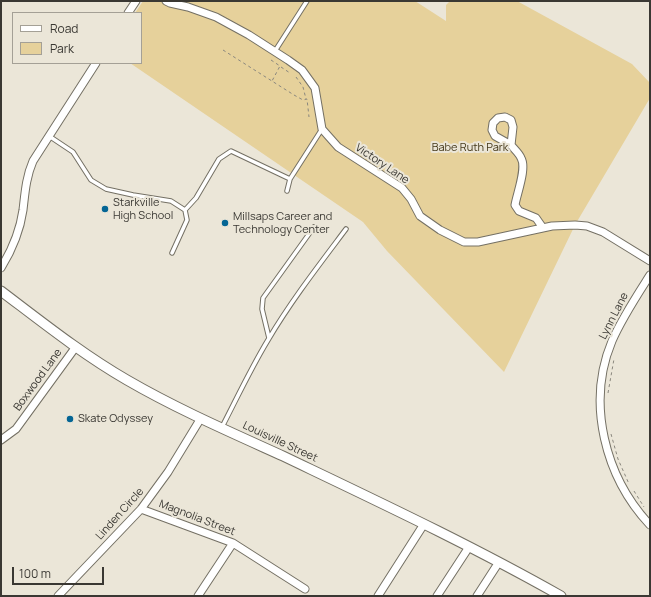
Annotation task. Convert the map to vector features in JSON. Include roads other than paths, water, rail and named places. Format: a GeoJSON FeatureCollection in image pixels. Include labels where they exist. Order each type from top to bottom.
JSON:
{"type":"FeatureCollection","features":[{"type":"Feature","properties":{"kind":"main road","name":"Louisville Street"},"geometry":{"type":"LineString","coordinates":[[1,291],[75,348],[127,381],[469,546],[561,596]]}},
{"type":"Feature","properties":{"kind":"street"},"geometry":{"type":"LineString","coordinates":[[129,12],[136,1]]}},
{"type":"Feature","properties":{"kind":"street"},"geometry":{"type":"LineString","coordinates":[[166,1],[216,17],[274,51],[302,70],[315,88],[322,128]]}},
{"type":"Feature","properties":{"kind":"street"},"geometry":{"type":"LineString","coordinates":[[1,268],[12,248],[18,232],[29,171],[33,161],[95,64]]}},
{"type":"Feature","properties":{"kind":"street","name":"Victory Lane"},"geometry":{"type":"LineString","coordinates":[[322,128],[338,147],[402,188],[411,199],[420,216],[440,230],[464,242],[478,242],[552,226],[587,226],[603,232],[650,261]]}},
{"type":"Feature","properties":{"kind":"street"},"geometry":{"type":"LineString","coordinates":[[511,145],[522,159],[523,173],[516,194],[515,205],[519,211],[536,218],[543,228]]}},
{"type":"Feature","properties":{"kind":"street","name":"Lynn Lane"},"geometry":{"type":"LineString","coordinates":[[650,275],[624,316],[611,342],[604,370],[600,398],[606,448],[615,472],[628,497],[650,525]]}},
{"type":"Feature","properties":{"kind":"street","name":"Boxwood Lane"},"geometry":{"type":"LineString","coordinates":[[1,440],[16,429],[75,348]]}},
{"type":"Feature","properties":{"kind":"street","name":"Linden Circle"},"geometry":{"type":"LineString","coordinates":[[58,596],[141,509],[168,472],[201,418]]}},
{"type":"Feature","properties":{"kind":"street","name":"Magnolia Street"},"geometry":{"type":"LineString","coordinates":[[141,509],[232,543],[304,589]]}},
{"type":"Feature","properties":{"kind":"street"},"geometry":{"type":"LineString","coordinates":[[378,596],[424,524]]}},
{"type":"Feature","properties":{"kind":"street"},"geometry":{"type":"LineString","coordinates":[[198,596],[232,543]]}},
{"type":"Feature","properties":{"kind":"street"},"geometry":{"type":"LineString","coordinates":[[437,596],[469,546]]}},
{"type":"Feature","properties":{"kind":"street"},"geometry":{"type":"LineString","coordinates":[[477,596],[499,562]]}},
{"type":"Feature","properties":{"kind":"lane"},"geometry":{"type":"LineString","coordinates":[[274,51],[307,1]]}},
{"type":"Feature","properties":{"kind":"lane"},"geometry":{"type":"LineString","coordinates":[[287,191],[290,179],[322,128]]}},
{"type":"Feature","properties":{"kind":"lane"},"geometry":{"type":"LineString","coordinates":[[49,136],[73,152],[91,180],[106,189],[171,201],[185,210],[187,220],[172,253]]}},
{"type":"Feature","properties":{"kind":"lane"},"geometry":{"type":"LineString","coordinates":[[185,210],[196,198],[219,160],[231,151],[290,179]]}},
{"type":"Feature","properties":{"kind":"lane"},"geometry":{"type":"LineString","coordinates":[[269,338],[262,309],[263,298],[314,227]]}},
{"type":"Feature","properties":{"kind":"lane"},"geometry":{"type":"LineString","coordinates":[[222,428],[269,338],[314,271],[346,229]]}},
{"type":"Feature","properties":{"kind":"place","name":"Starkville High School"},"geometry":{"type":"Point","coordinates":[105,209]}},
{"type":"Feature","properties":{"kind":"place","name":"Millsaps Career and Technology Center"},"geometry":{"type":"Point","coordinates":[225,223]}},
{"type":"Feature","properties":{"kind":"place","name":"Skate Odyssey"},"geometry":{"type":"Point","coordinates":[70,419]}},
{"type":"Feature","properties":{"kind":"park label","name":"Babe Ruth Park"},"geometry":{"type":"Point","coordinates":[470,148]}}]}
